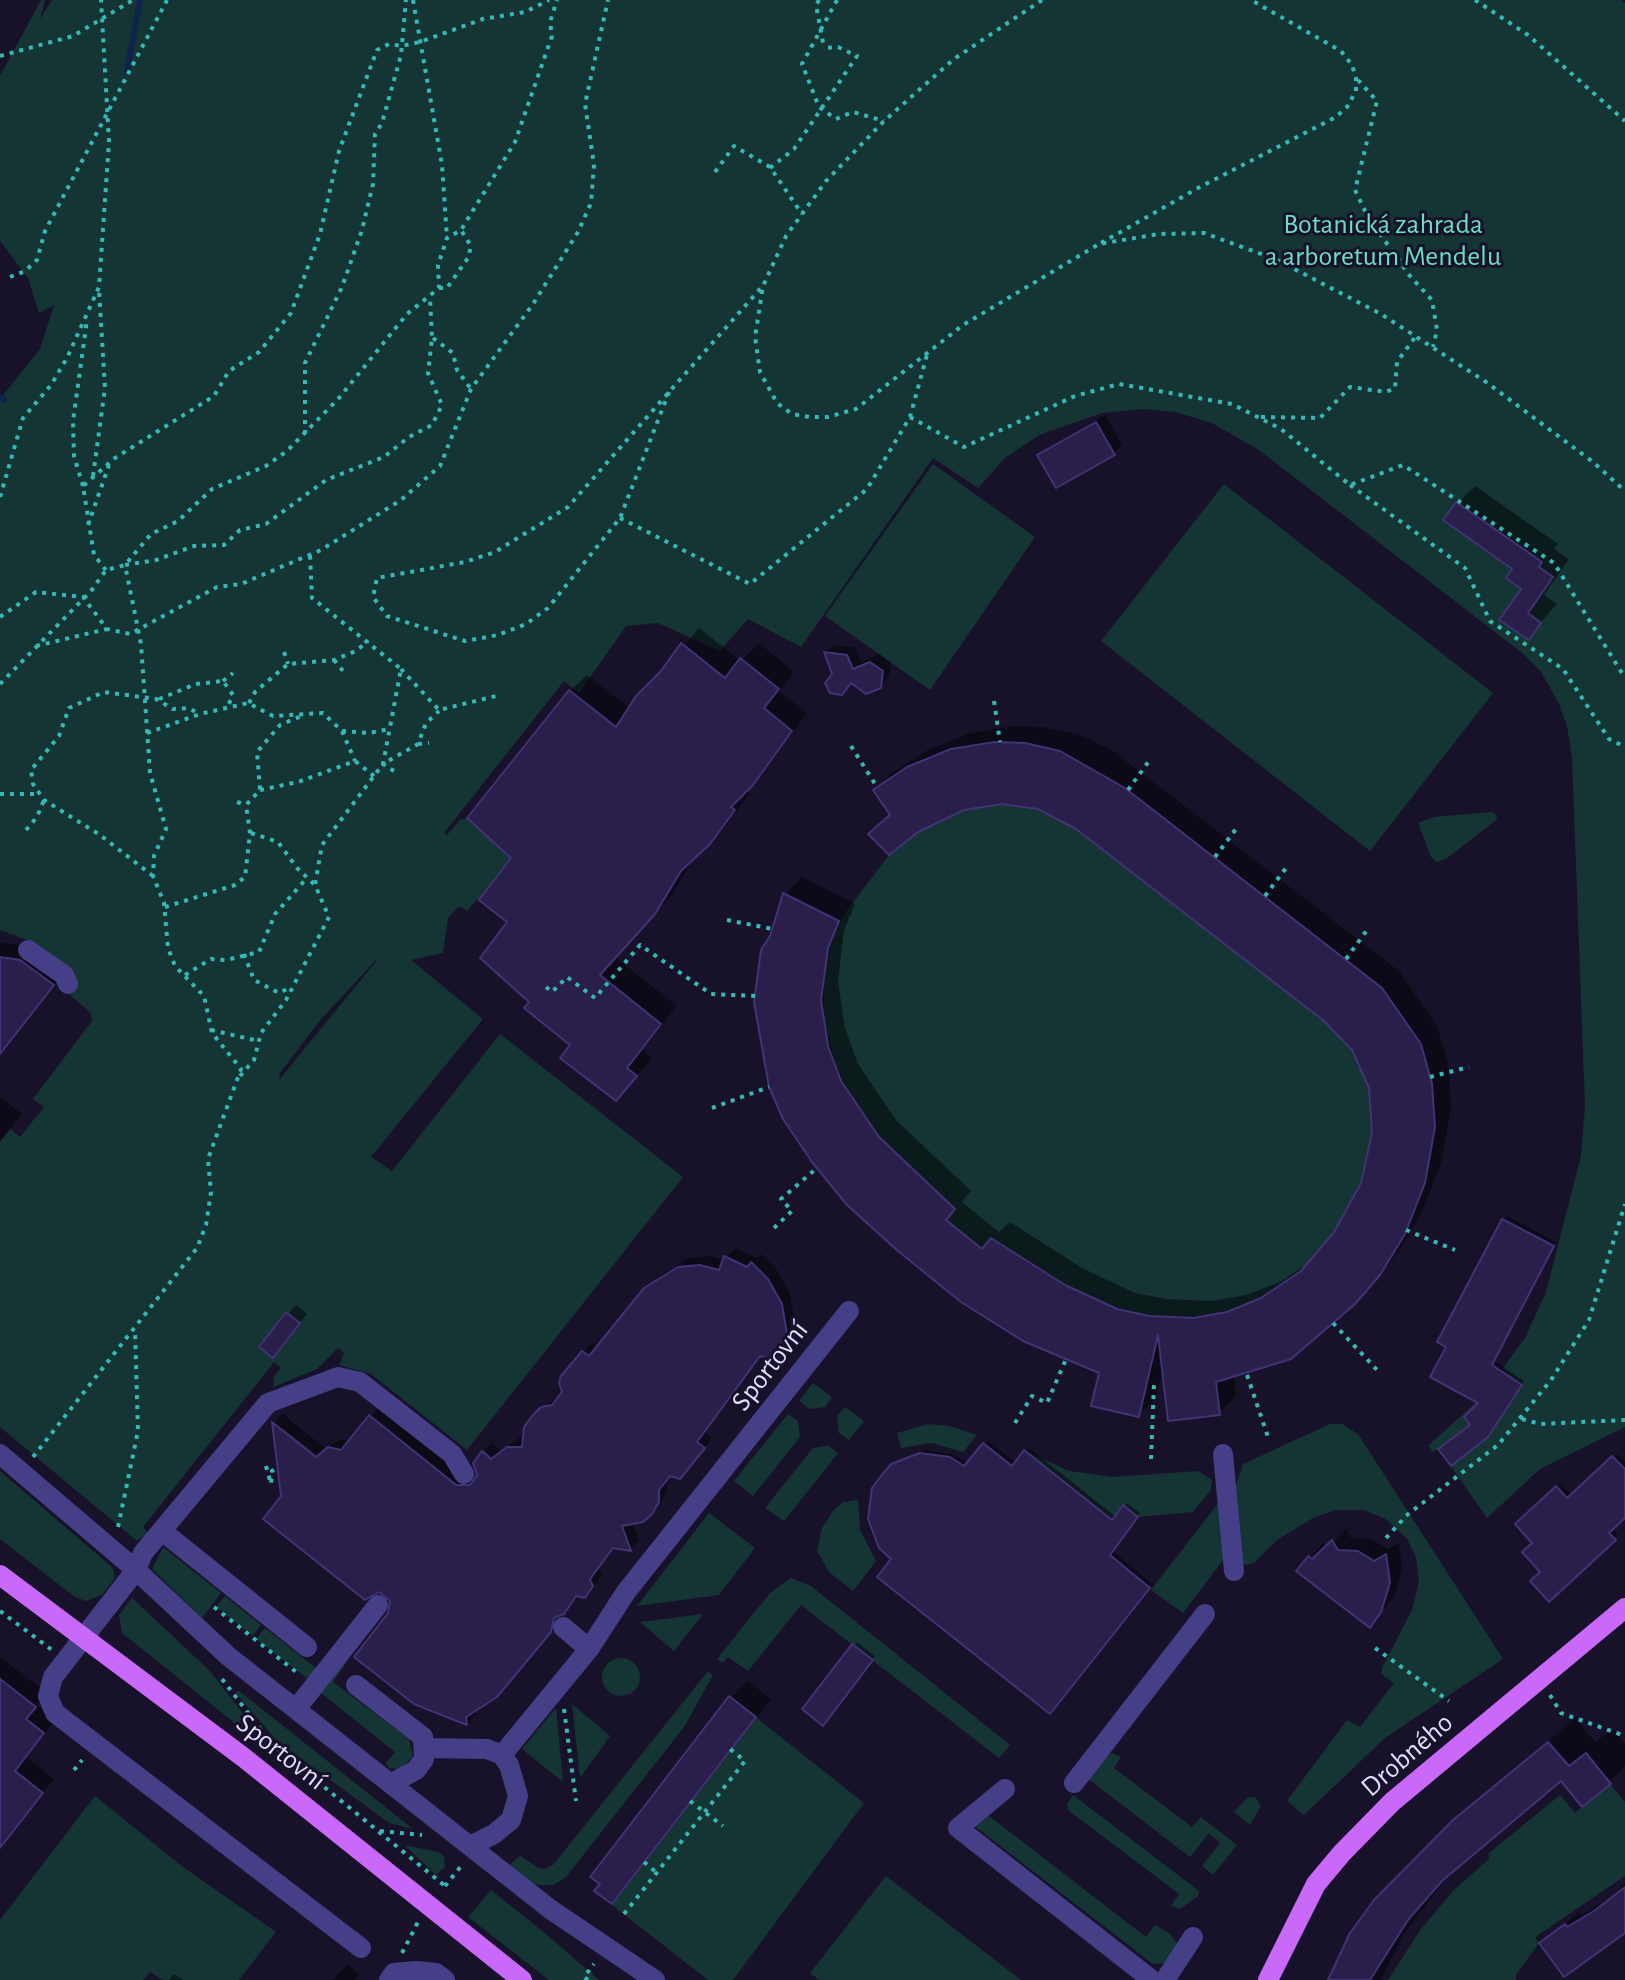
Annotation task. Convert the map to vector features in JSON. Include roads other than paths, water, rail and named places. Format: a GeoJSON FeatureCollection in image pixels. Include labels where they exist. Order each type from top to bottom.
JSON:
{"type":"FeatureCollection","features":[{"type":"Feature","properties":{"kind":"main road","name":"Sportovní"},"geometry":{"type":"LineString","coordinates":[[0,1575],[86,1636],[522,1980]]}},
{"type":"Feature","properties":{"kind":"main road","name":"Drobného"},"geometry":{"type":"LineString","coordinates":[[1268,1980],[1316,1884],[1342,1853],[1392,1802],[1625,1608]]}},
{"type":"Feature","properties":{"kind":"street"},"geometry":{"type":"LineString","coordinates":[[28,950],[64,975],[68,984]]}},
{"type":"Feature","properties":{"kind":"street","name":"Sportovní"},"geometry":{"type":"LineString","coordinates":[[502,1755],[589,1649],[626,1592],[849,1311]]}},
{"type":"Feature","properties":{"kind":"street"},"geometry":{"type":"LineString","coordinates":[[361,1948],[55,1713],[48,1696],[53,1677],[136,1570],[143,1553],[268,1403],[338,1377],[360,1382],[452,1454],[464,1474]]}},
{"type":"Feature","properties":{"kind":"street","name":"Sportovní"},"geometry":{"type":"LineString","coordinates":[[0,1454],[296,1709],[550,1909],[655,1980]]}},
{"type":"Feature","properties":{"kind":"street"},"geometry":{"type":"LineString","coordinates":[[1223,1454],[1234,1571]]}},
{"type":"Feature","properties":{"kind":"street"},"geometry":{"type":"LineString","coordinates":[[162,1531],[307,1647]]}},
{"type":"Feature","properties":{"kind":"street","name":"Sportovní"},"geometry":{"type":"LineString","coordinates":[[296,1709],[378,1605]]}},
{"type":"Feature","properties":{"kind":"street"},"geometry":{"type":"LineString","coordinates":[[1074,1783],[1205,1614]]}},
{"type":"Feature","properties":{"kind":"street"},"geometry":{"type":"LineString","coordinates":[[563,1627],[589,1649]]}},
{"type":"Feature","properties":{"kind":"street"},"geometry":{"type":"LineString","coordinates":[[356,1685],[415,1729],[426,1748],[424,1759],[416,1770],[392,1783]]}},
{"type":"Feature","properties":{"kind":"street"},"geometry":{"type":"LineString","coordinates":[[426,1748],[475,1746],[502,1755],[517,1782],[516,1808],[511,1820],[475,1851]]}},
{"type":"Feature","properties":{"kind":"street"},"geometry":{"type":"LineString","coordinates":[[1005,1789],[958,1828],[1152,1980]]}},
{"type":"Feature","properties":{"kind":"street"},"geometry":{"type":"LineString","coordinates":[[1165,1980],[1193,1937]]}},
{"type":"Feature","properties":{"kind":"street"},"geometry":{"type":"LineString","coordinates":[[391,1976],[436,1973],[445,1980]]}},
{"type":"Feature","properties":{"kind":"waterway"},"geometry":{"type":"LineString","coordinates":[[127,71],[140,0]]}},
{"type":"Feature","properties":{"kind":"waterway"},"geometry":{"type":"LineString","coordinates":[[0,397],[4,400]]}},
{"type":"Feature","properties":{"kind":"park label","name":"Botanická zahrada a arboretum Mendelu"},"geometry":{"type":"Point","coordinates":[1383,241]}}]}
